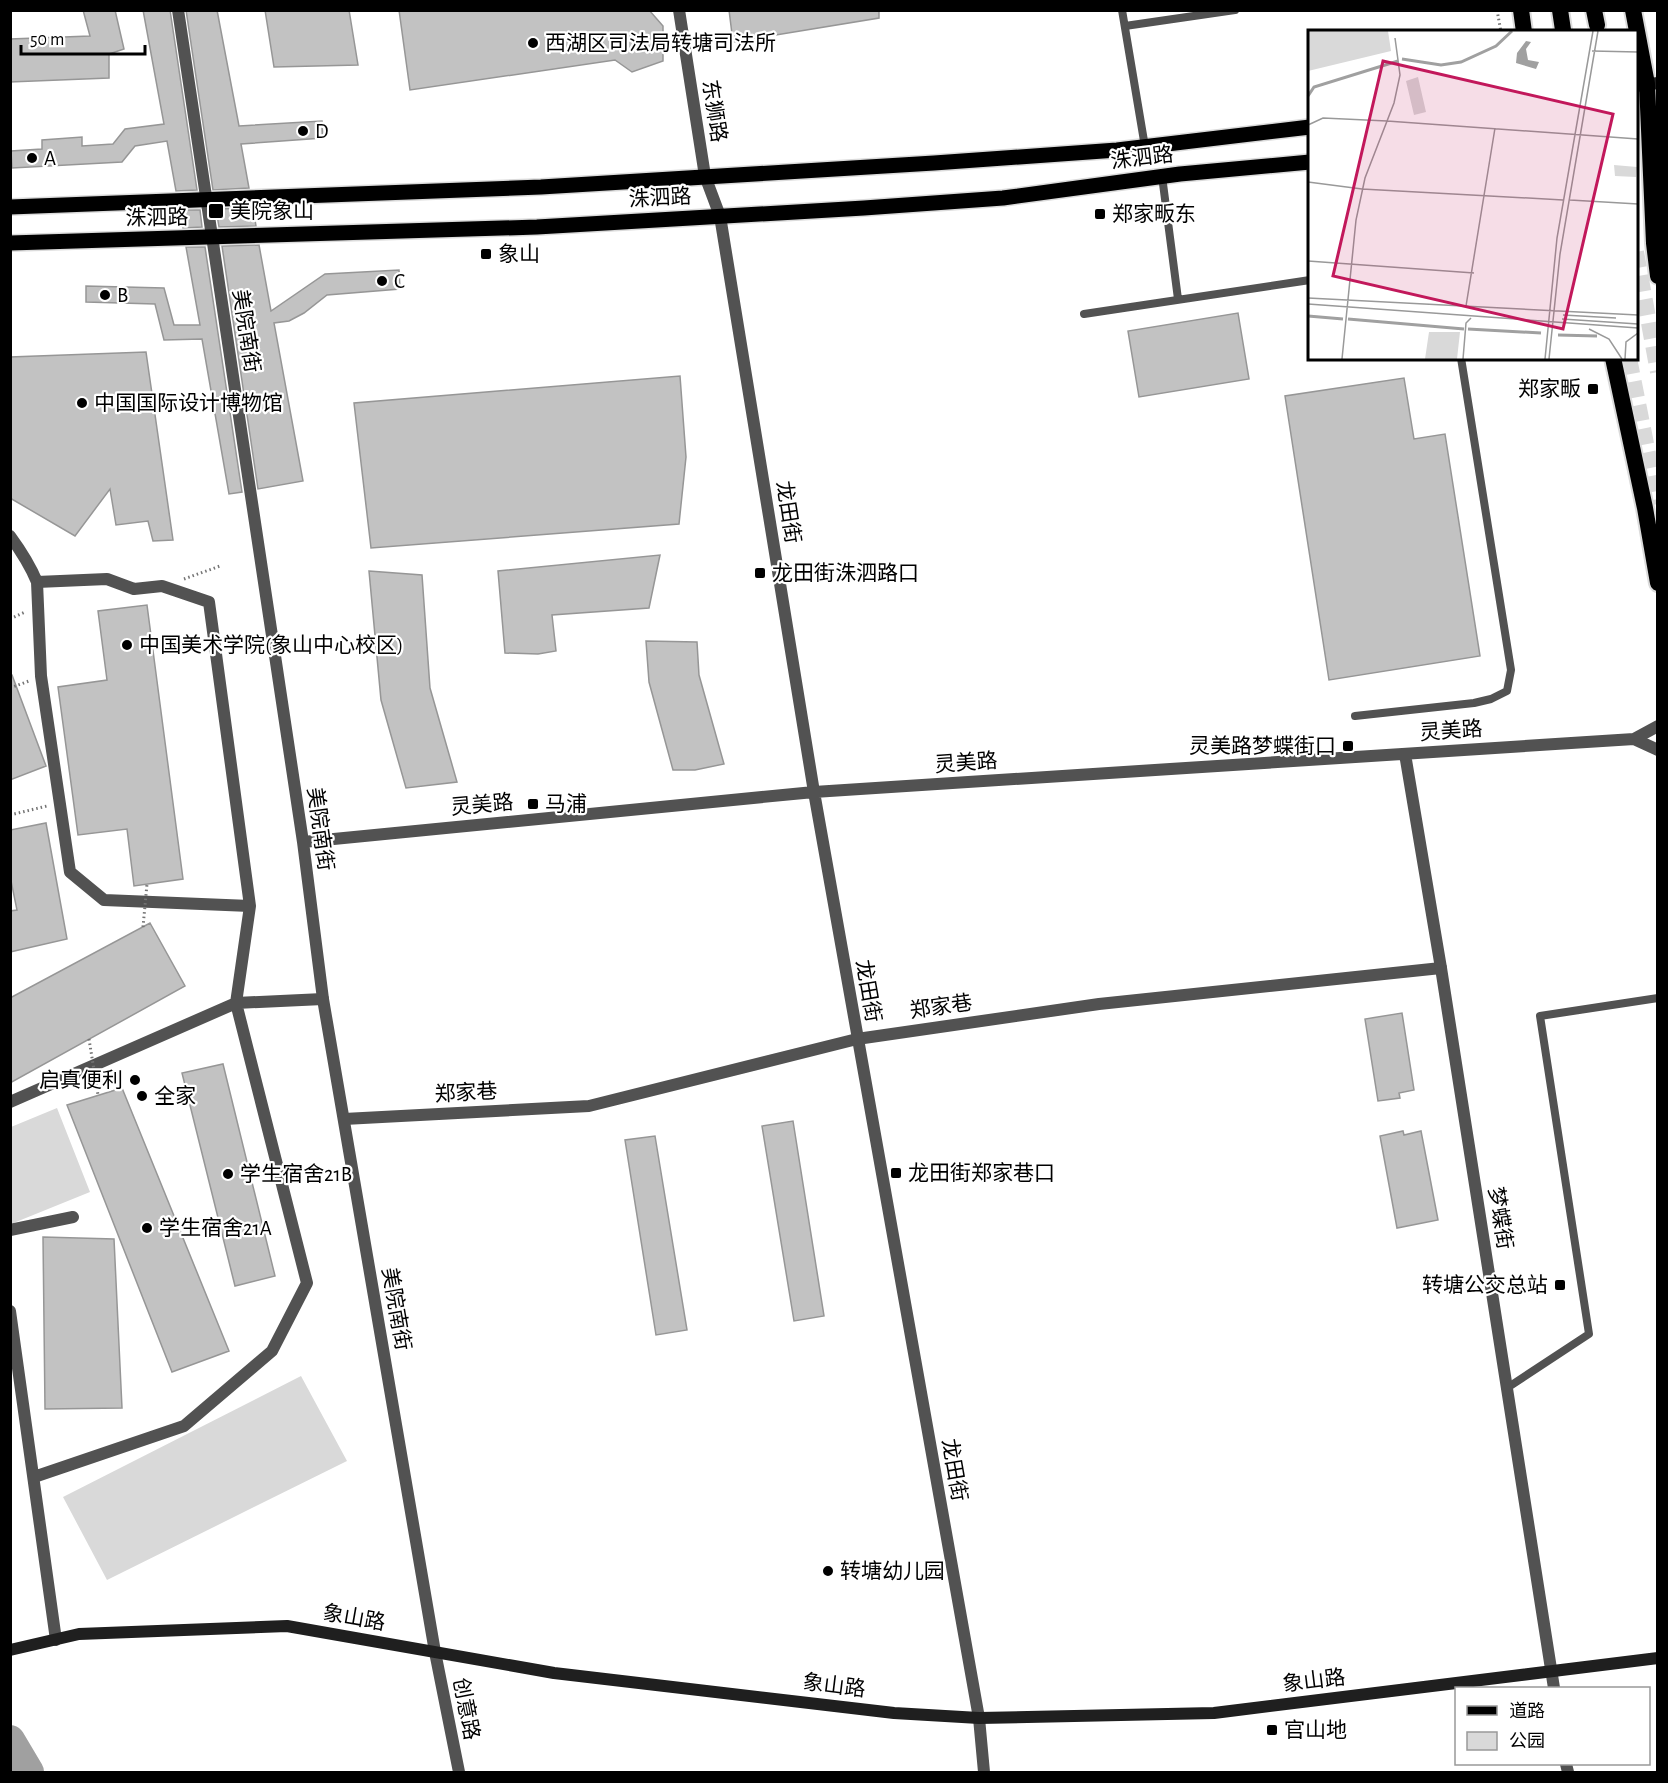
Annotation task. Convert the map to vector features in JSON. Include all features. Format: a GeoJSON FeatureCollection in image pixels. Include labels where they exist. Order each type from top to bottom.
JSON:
{"type":"FeatureCollection","features":[{"type":"Feature","properties":{"kind":"highway"},"geometry":{"type":"LineString","coordinates":[[1521,10],[1524,30]]}},
{"type":"Feature","properties":{"kind":"highway"},"geometry":{"type":"LineString","coordinates":[[1560,10],[1563,30]]}},
{"type":"Feature","properties":{"kind":"highway"},"geometry":{"type":"LineString","coordinates":[[1633,10],[1637,30]]}},
{"type":"Feature","properties":{"kind":"highway"},"geometry":{"type":"LineString","coordinates":[[1638,36],[1647,84],[1654,243],[1658,276]]}},
{"type":"Feature","properties":{"kind":"highway"},"geometry":{"type":"LineString","coordinates":[[1613,360],[1645,508],[1658,584]]}},
{"type":"Feature","properties":{"kind":"main road","name":"洙泗路"},"geometry":{"type":"LineString","coordinates":[[10,207],[542,187],[934,163],[1145,147],[1308,127]]}},
{"type":"Feature","properties":{"kind":"main road","name":"洙泗路"},"geometry":{"type":"LineString","coordinates":[[10,243],[537,227],[720,216],[1003,198],[1162,176],[1308,162]]}},
{"type":"Feature","properties":{"kind":"main road","name":"象山路"},"geometry":{"type":"LineString","coordinates":[[10,1650],[79,1634],[287,1626],[554,1673],[894,1713],[979,1718],[1214,1713],[1658,1658]]}},
{"type":"Feature","properties":{"kind":"street","name":"美院南街"},"geometry":{"type":"LineString","coordinates":[[178,10],[303,842],[323,999],[435,1652]]}},
{"type":"Feature","properties":{"kind":"street","name":"东狮路"},"geometry":{"type":"LineString","coordinates":[[679,10],[705,176],[720,216]]}},
{"type":"Feature","properties":{"kind":"street","name":"龙田街"},"geometry":{"type":"LineString","coordinates":[[720,216],[856,1039],[979,1718],[984,1773]]}},
{"type":"Feature","properties":{"kind":"street"},"geometry":{"type":"LineString","coordinates":[[10,536],[30,563],[37,582],[42,676],[70,872],[104,900],[250,906]]}},
{"type":"Feature","properties":{"kind":"street"},"geometry":{"type":"LineString","coordinates":[[34,1477],[184,1426],[272,1351],[307,1283],[236,1004],[250,906],[209,602],[162,586],[134,589],[107,579],[37,582]]}},
{"type":"Feature","properties":{"kind":"street","name":"灵美路"},"geometry":{"type":"LineString","coordinates":[[303,842],[814,792],[1634,739],[1658,726]]}},
{"type":"Feature","properties":{"kind":"street","name":"灵美路"},"geometry":{"type":"LineString","coordinates":[[1634,739],[1658,750]]}},
{"type":"Feature","properties":{"kind":"street","name":"梦蝶街"},"geometry":{"type":"LineString","coordinates":[[1405,754],[1441,968],[1554,1687]]}},
{"type":"Feature","properties":{"kind":"street","name":"郑家巷"},"geometry":{"type":"LineString","coordinates":[[344,1119],[589,1106],[856,1039],[1099,1004],[1441,968]]}},
{"type":"Feature","properties":{"kind":"street"},"geometry":{"type":"LineString","coordinates":[[10,1102],[236,1004],[323,999]]}},
{"type":"Feature","properties":{"kind":"street"},"geometry":{"type":"LineString","coordinates":[[10,1230],[73,1217]]}},
{"type":"Feature","properties":{"kind":"street"},"geometry":{"type":"LineString","coordinates":[[10,1311],[56,1640]]}},
{"type":"Feature","properties":{"kind":"street","name":"创意路"},"geometry":{"type":"LineString","coordinates":[[435,1652],[459,1773]]}},
{"type":"Feature","properties":{"kind":"lane"},"geometry":{"type":"LineString","coordinates":[[1122,10],[1145,147]]}},
{"type":"Feature","properties":{"kind":"lane"},"geometry":{"type":"LineString","coordinates":[[1125,27],[1235,10]]}},
{"type":"Feature","properties":{"kind":"lane"},"geometry":{"type":"LineString","coordinates":[[1162,176],[1178,299]]}},
{"type":"Feature","properties":{"kind":"lane"},"geometry":{"type":"LineString","coordinates":[[1084,314],[1308,280]]}},
{"type":"Feature","properties":{"kind":"lane"},"geometry":{"type":"LineString","coordinates":[[1355,716],[1474,703],[1491,699],[1507,691],[1511,670],[1461,360]]}},
{"type":"Feature","properties":{"kind":"lane"},"geometry":{"type":"LineString","coordinates":[[1507,1389],[1589,1334],[1540,1016],[1658,998]]}},
{"type":"Feature","properties":{"kind":"path"},"geometry":{"type":"LineString","coordinates":[[1497,10],[1501,30]]}},
{"type":"Feature","properties":{"kind":"path"},"geometry":{"type":"LineString","coordinates":[[162,586],[220,566]]}},
{"type":"Feature","properties":{"kind":"path"},"geometry":{"type":"LineString","coordinates":[[10,815],[60,803]]}},
{"type":"Feature","properties":{"kind":"path"},"geometry":{"type":"LineString","coordinates":[[143,927],[147,884]]}},
{"type":"Feature","properties":{"kind":"path"},"geometry":{"type":"LineString","coordinates":[[89,1039],[98,1095]]}},
{"type":"Feature","properties":{"kind":"green space"},"geometry":{"type":"Polygon","coordinates":[[[57,1108],[90,1192],[11,1224],[11,1127],[57,1108]]]}},
{"type":"Feature","properties":{"kind":"green space"},"geometry":{"type":"Polygon","coordinates":[[[301,1376],[347,1461],[107,1580],[63,1497],[301,1376]]]}},
{"type":"Feature","properties":{"kind":"building"},"geometry":{"type":"Polygon","coordinates":[[[83,10],[115,10],[124,49],[109,54],[109,78],[10,82],[10,39],[90,36],[83,10]]]}},
{"type":"Feature","properties":{"kind":"building"},"geometry":{"type":"Polygon","coordinates":[[[143,10],[170,10],[197,190],[176,191],[167,141],[135,146],[122,162],[12,168],[11,151],[42,149],[42,140],[82,137],[82,146],[113,144],[125,129],[164,124],[143,10]]]}},
{"type":"Feature","properties":{"kind":"building"},"geometry":{"type":"Polygon","coordinates":[[[186,10],[217,10],[239,126],[322,121],[323,138],[241,144],[249,188],[213,190],[186,10]]]}},
{"type":"Feature","properties":{"kind":"building"},"geometry":{"type":"Polygon","coordinates":[[[265,10],[349,10],[358,65],[274,67],[265,10]]]}},
{"type":"Feature","properties":{"kind":"building","name":"西湖区司法局转塘司法所"},"geometry":{"type":"Polygon","coordinates":[[[399,10],[649,10],[663,26],[663,61],[632,72],[615,60],[410,90],[399,10]]]}},
{"type":"Feature","properties":{"kind":"building"},"geometry":{"type":"Polygon","coordinates":[[[729,10],[879,10],[879,18],[733,42],[729,10]]]}},
{"type":"Feature","properties":{"kind":"building"},"geometry":{"type":"Polygon","coordinates":[[[253,208],[256,226],[219,227],[216,209],[253,208]]]}},
{"type":"Feature","properties":{"kind":"building"},"geometry":{"type":"Polygon","coordinates":[[[180,210],[200,210],[202,227],[183,228],[180,210]]]}},
{"type":"Feature","properties":{"kind":"building"},"geometry":{"type":"Polygon","coordinates":[[[259,245],[271,311],[325,274],[399,270],[400,289],[327,295],[304,313],[289,321],[274,323],[303,481],[258,489],[222,246],[259,245]]]}},
{"type":"Feature","properties":{"kind":"building"},"geometry":{"type":"Polygon","coordinates":[[[186,247],[205,247],[242,492],[229,494],[202,339],[164,340],[155,304],[86,302],[86,286],[164,288],[174,325],[200,325],[186,247]]]}},
{"type":"Feature","properties":{"kind":"building"},"geometry":{"type":"Polygon","coordinates":[[[1238,313],[1249,379],[1139,397],[1128,331],[1238,313]]]}},
{"type":"Feature","properties":{"kind":"building","name":"中国国际设计博物馆"},"geometry":{"type":"Polygon","coordinates":[[[146,352],[173,540],[153,541],[148,521],[116,525],[110,489],[75,536],[10,498],[10,357],[146,352]]]}},
{"type":"Feature","properties":{"kind":"building"},"geometry":{"type":"Polygon","coordinates":[[[680,376],[686,457],[679,524],[371,548],[354,403],[680,376]]]}},
{"type":"Feature","properties":{"kind":"building"},"geometry":{"type":"Polygon","coordinates":[[[1404,378],[1414,439],[1445,434],[1480,656],[1329,680],[1285,396],[1404,378]]]}},
{"type":"Feature","properties":{"kind":"building"},"geometry":{"type":"Polygon","coordinates":[[[660,555],[649,608],[552,615],[556,651],[538,654],[505,653],[498,571],[660,555]]]}},
{"type":"Feature","properties":{"kind":"building"},"geometry":{"type":"Polygon","coordinates":[[[369,571],[422,575],[430,688],[457,782],[406,788],[381,700],[369,571]]]}},
{"type":"Feature","properties":{"kind":"building"},"geometry":{"type":"Polygon","coordinates":[[[147,605],[183,879],[134,886],[127,829],[78,835],[58,687],[107,680],[98,611],[147,605]]]}},
{"type":"Feature","properties":{"kind":"building"},"geometry":{"type":"Polygon","coordinates":[[[646,641],[697,642],[699,675],[724,764],[695,770],[673,770],[649,682],[646,641]]]}},
{"type":"Feature","properties":{"kind":"building"},"geometry":{"type":"Polygon","coordinates":[[[10,675],[12,675],[46,766],[10,780],[10,675]]]}},
{"type":"Feature","properties":{"kind":"building"},"geometry":{"type":"Polygon","coordinates":[[[46,823],[67,939],[10,952],[10,911],[17,910],[10,876],[10,830],[46,823]]]}},
{"type":"Feature","properties":{"kind":"building"},"geometry":{"type":"Polygon","coordinates":[[[150,923],[185,986],[10,1083],[10,998],[150,923]]]}},
{"type":"Feature","properties":{"kind":"building"},"geometry":{"type":"Polygon","coordinates":[[[1402,1013],[1414,1090],[1399,1093],[1400,1098],[1378,1101],[1365,1019],[1402,1013]]]}},
{"type":"Feature","properties":{"kind":"building","name":"学生宿舍21B"},"geometry":{"type":"Polygon","coordinates":[[[223,1064],[275,1276],[235,1286],[182,1073],[223,1064]]]}},
{"type":"Feature","properties":{"kind":"building","name":"学生宿舍21A"},"geometry":{"type":"Polygon","coordinates":[[[122,1088],[229,1351],[172,1372],[67,1105],[122,1088]]]}},
{"type":"Feature","properties":{"kind":"building"},"geometry":{"type":"Polygon","coordinates":[[[793,1121],[824,1316],[794,1321],[762,1126],[793,1121]]]}},
{"type":"Feature","properties":{"kind":"building"},"geometry":{"type":"Polygon","coordinates":[[[1403,1131],[1404,1135],[1421,1131],[1438,1220],[1397,1228],[1380,1136],[1403,1131]]]}},
{"type":"Feature","properties":{"kind":"building"},"geometry":{"type":"Polygon","coordinates":[[[655,1136],[687,1330],[656,1335],[625,1140],[655,1136]]]}},
{"type":"Feature","properties":{"kind":"building"},"geometry":{"type":"Polygon","coordinates":[[[43,1237],[114,1239],[122,1408],[45,1409],[43,1237]]]}},
{"type":"Feature","properties":{"kind":"waterway"},"geometry":{"type":"LineString","coordinates":[[10,1740],[29,1772]]}},
{"type":"Feature","properties":{"kind":"tunnel"},"geometry":{"type":"LineString","coordinates":[[1638,263],[1658,372]]}},
{"type":"Feature","properties":{"kind":"tunnel"},"geometry":{"type":"LineString","coordinates":[[1629,360],[1658,504]]}},
{"type":"Feature","properties":{"kind":"place","name":"西湖区司法局转塘司法所"},"geometry":{"type":"Point","coordinates":[533,43]}},
{"type":"Feature","properties":{"kind":"place","name":"D"},"geometry":{"type":"Point","coordinates":[303,131]}},
{"type":"Feature","properties":{"kind":"place","name":"A"},"geometry":{"type":"Point","coordinates":[32,158]}},
{"type":"Feature","properties":{"kind":"place","name":"美院象山"},"geometry":{"type":"Point","coordinates":[216,211]}},
{"type":"Feature","properties":{"kind":"place","name":"郑家畈东"},"geometry":{"type":"Point","coordinates":[1100,214]}},
{"type":"Feature","properties":{"kind":"place","name":"象山"},"geometry":{"type":"Point","coordinates":[486,254]}},
{"type":"Feature","properties":{"kind":"place","name":"C"},"geometry":{"type":"Point","coordinates":[382,281]}},
{"type":"Feature","properties":{"kind":"place","name":"B"},"geometry":{"type":"Point","coordinates":[105,295]}},
{"type":"Feature","properties":{"kind":"place","name":"郑家畈"},"geometry":{"type":"Point","coordinates":[1593,389]}},
{"type":"Feature","properties":{"kind":"place","name":"中国国际设计博物馆"},"geometry":{"type":"Point","coordinates":[82,403]}},
{"type":"Feature","properties":{"kind":"place","name":"龙田街洙泗路口"},"geometry":{"type":"Point","coordinates":[760,573]}},
{"type":"Feature","properties":{"kind":"place","name":"中国美术学院(象山中心校区)"},"geometry":{"type":"Point","coordinates":[127,645]}},
{"type":"Feature","properties":{"kind":"place","name":"灵美路梦蝶街口"},"geometry":{"type":"Point","coordinates":[1348,746]}},
{"type":"Feature","properties":{"kind":"place","name":"马浦"},"geometry":{"type":"Point","coordinates":[533,804]}},
{"type":"Feature","properties":{"kind":"place","name":"启真便利"},"geometry":{"type":"Point","coordinates":[135,1080]}},
{"type":"Feature","properties":{"kind":"place","name":"全家"},"geometry":{"type":"Point","coordinates":[142,1096]}},
{"type":"Feature","properties":{"kind":"place","name":"龙田街郑家巷口"},"geometry":{"type":"Point","coordinates":[896,1173]}},
{"type":"Feature","properties":{"kind":"place","name":"学生宿舍21B"},"geometry":{"type":"Point","coordinates":[228,1174]}},
{"type":"Feature","properties":{"kind":"place","name":"学生宿舍21A"},"geometry":{"type":"Point","coordinates":[147,1228]}},
{"type":"Feature","properties":{"kind":"place","name":"转塘公交总站"},"geometry":{"type":"Point","coordinates":[1560,1285]}},
{"type":"Feature","properties":{"kind":"place","name":"转塘幼儿园"},"geometry":{"type":"Point","coordinates":[828,1571]}},
{"type":"Feature","properties":{"kind":"place","name":"官山地"},"geometry":{"type":"Point","coordinates":[1272,1730]}}]}
